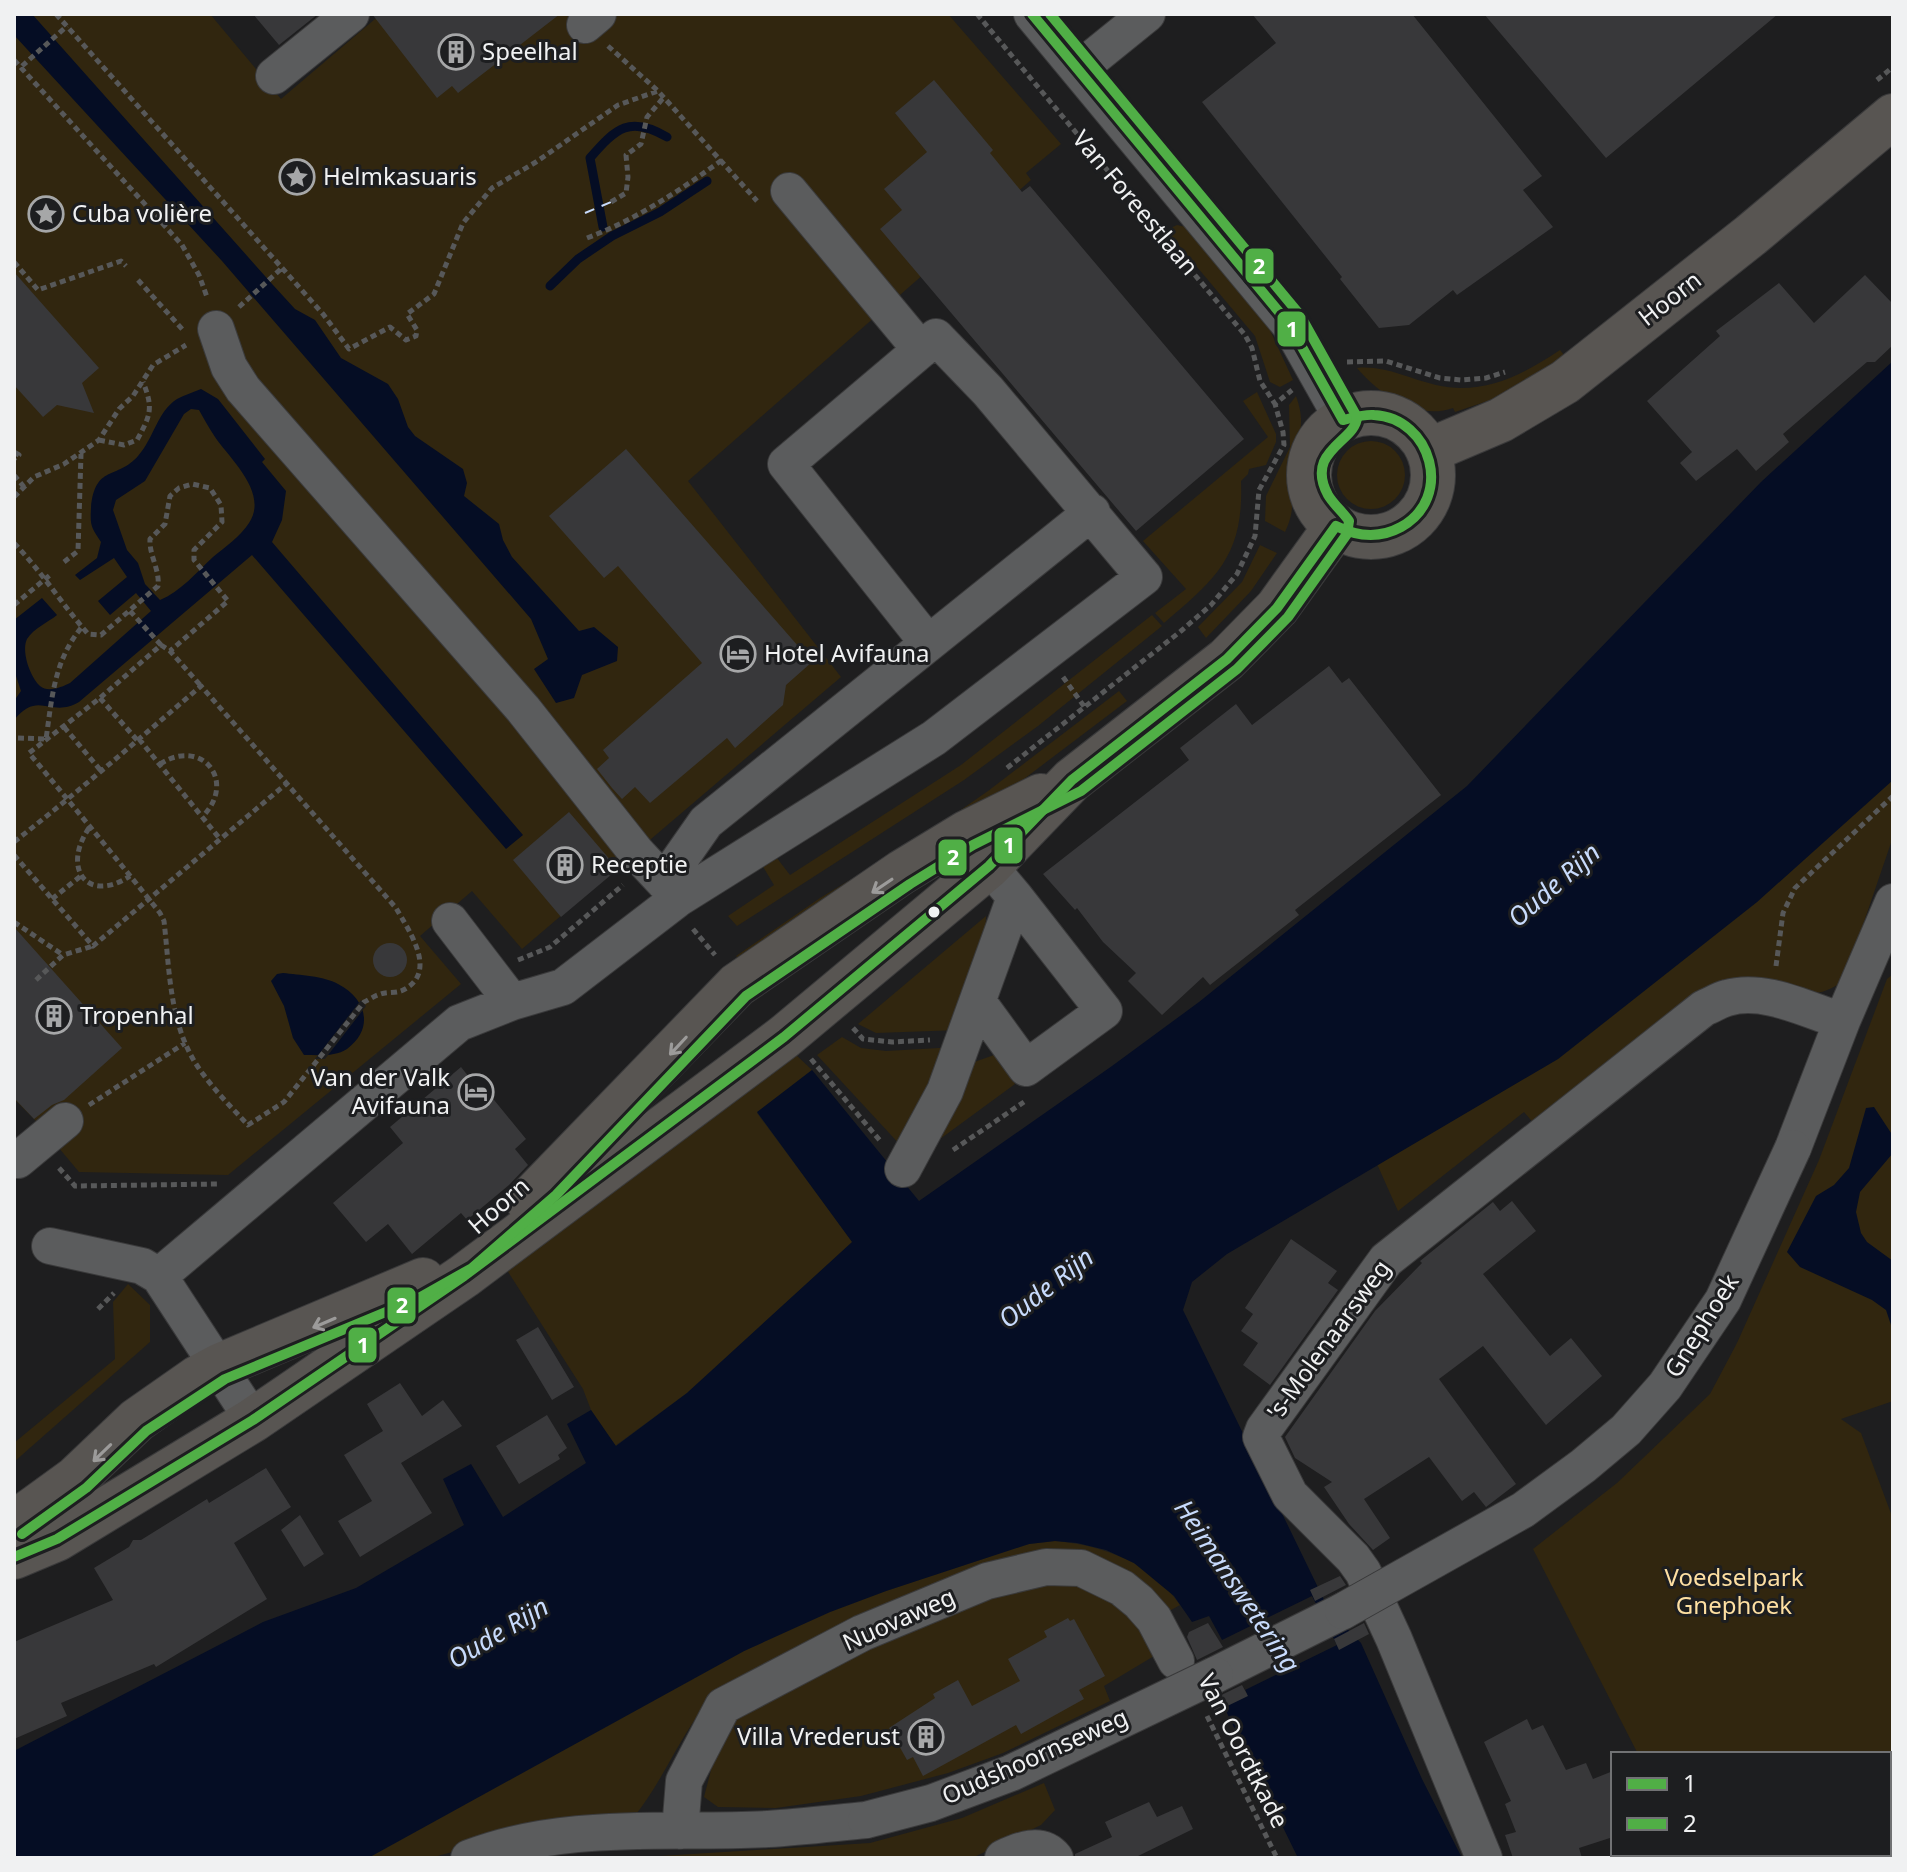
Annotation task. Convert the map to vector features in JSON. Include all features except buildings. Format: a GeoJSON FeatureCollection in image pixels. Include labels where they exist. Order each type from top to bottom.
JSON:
{"type":"FeatureCollection","features":[{"type":"Feature","properties":{"kind":"main road","name":"Hoorn"},"geometry":{"type":"LineString","coordinates":[[1428,451],[1501,420],[1565,382],[1751,235],[1893,116]]}},
{"type":"Feature","properties":{"kind":"main road"},"geometry":{"type":"LineString","coordinates":[[1367,413],[1392,417],[1413,430],[1428,451],[1431,486],[1428,498],[1415,519],[1394,532],[1371,536],[1347,532],[1326,518],[1313,496],[1309,471],[1316,446],[1332,427],[1343,420],[1367,413]]}},
{"type":"Feature","properties":{"kind":"main road","name":"Hoorn"},"geometry":{"type":"LineString","coordinates":[[14,1523],[76,1478],[137,1420],[197,1378],[412,1286],[464,1257],[546,1185],[737,985],[902,872],[966,833],[1072,780],[1227,659],[1277,608],[1336,526]]}},
{"type":"Feature","properties":{"kind":"main road","name":"Hoorn"},"geometry":{"type":"LineString","coordinates":[[14,1557],[57,1539],[253,1420],[542,1219],[784,1037],[1002,881],[1072,780]]}},
{"type":"Feature","properties":{"kind":"street"},"geometry":{"type":"LineString","coordinates":[[274,76],[351,14]]}},
{"type":"Feature","properties":{"kind":"street","name":"Van Foreestlaan"},"geometry":{"type":"LineString","coordinates":[[1032,14],[1289,324],[1343,420]]}},
{"type":"Feature","properties":{"kind":"street"},"geometry":{"type":"LineString","coordinates":[[1079,69],[1147,14]]}},
{"type":"Feature","properties":{"kind":"street"},"geometry":{"type":"LineString","coordinates":[[789,191],[921,350]]}},
{"type":"Feature","properties":{"kind":"street"},"geometry":{"type":"LineString","coordinates":[[206,335],[243,389],[523,709],[636,852],[672,890]]}},
{"type":"Feature","properties":{"kind":"street"},"geometry":{"type":"LineString","coordinates":[[159,1276],[459,1023],[512,1002],[563,987],[672,890],[934,738],[1144,577],[988,391],[936,337],[786,464],[928,643]]}},
{"type":"Feature","properties":{"kind":"street"},"geometry":{"type":"LineString","coordinates":[[672,890],[706,822],[1092,512]]}},
{"type":"Feature","properties":{"kind":"street"},"geometry":{"type":"LineString","coordinates":[[903,1169],[945,1091],[978,1002],[1002,881]]}},
{"type":"Feature","properties":{"kind":"street"},"geometry":{"type":"LineString","coordinates":[[978,1002],[1026,1068],[1104,1011],[1002,881]]}},
{"type":"Feature","properties":{"kind":"street","name":"Gnephoek"},"geometry":{"type":"LineString","coordinates":[[1343,1611],[1523,1510],[1626,1430],[1665,1386],[1723,1300],[1793,1148],[1842,1021],[1893,902]]}},
{"type":"Feature","properties":{"kind":"street"},"geometry":{"type":"LineString","coordinates":[[450,921],[512,1002]]}},
{"type":"Feature","properties":{"kind":"street","name":"'s-Molenaarsweg"},"geometry":{"type":"LineString","coordinates":[[1484,1858],[1394,1639],[1363,1572],[1290,1495],[1261,1437],[1264,1429],[1386,1260],[1704,1008],[1728,998],[1753,995],[1773,998],[1842,1021]]}},
{"type":"Feature","properties":{"kind":"street"},"geometry":{"type":"LineString","coordinates":[[29,1152],[65,1121]]}},
{"type":"Feature","properties":{"kind":"street"},"geometry":{"type":"LineString","coordinates":[[50,1246],[142,1266],[159,1276],[253,1420]]}},
{"type":"Feature","properties":{"kind":"street","name":"Nuovaweg"},"geometry":{"type":"LineString","coordinates":[[680,1831],[684,1781],[723,1706],[862,1633],[987,1581],[1046,1567],[1081,1568],[1122,1588],[1139,1602],[1154,1619],[1176,1661]]}},
{"type":"Feature","properties":{"kind":"street","name":"Oudshoornseweg"},"geometry":{"type":"LineString","coordinates":[[469,1858],[493,1849],[582,1832],[770,1829],[866,1820],[931,1803],[1011,1773],[1343,1611]]}},
{"type":"Feature","properties":{"kind":"street"},"geometry":{"type":"LineString","coordinates":[[1003,1858],[1035,1847],[1052,1853],[1055,1858]]}},
{"type":"Feature","properties":{"kind":"path"},"geometry":{"type":"LineString","coordinates":[[56,14],[283,268],[349,349],[390,327],[398,336],[411,340],[416,336],[417,330],[407,314],[434,294],[463,223],[492,188],[536,162],[618,105],[658,91]]}},
{"type":"Feature","properties":{"kind":"path","name":"Van Foreestlaan"},"geometry":{"type":"LineString","coordinates":[[977,14],[1245,335],[1252,348],[1260,381],[1275,404]]}},
{"type":"Feature","properties":{"kind":"path"},"geometry":{"type":"LineString","coordinates":[[591,19],[763,207],[789,191]]}},
{"type":"Feature","properties":{"kind":"path"},"geometry":{"type":"LineString","coordinates":[[22,66],[67,26]]}},
{"type":"Feature","properties":{"kind":"path"},"geometry":{"type":"LineString","coordinates":[[14,60],[182,245],[199,275],[206,335]]}},
{"type":"Feature","properties":{"kind":"path"},"geometry":{"type":"LineString","coordinates":[[611,202],[626,193],[626,155],[641,144],[647,117],[664,97]]}},
{"type":"Feature","properties":{"kind":"path"},"geometry":{"type":"LineString","coordinates":[[587,238],[648,209],[722,160]]}},
{"type":"Feature","properties":{"kind":"path"},"geometry":{"type":"LineString","coordinates":[[14,262],[38,290],[121,261],[126,266]]}},
{"type":"Feature","properties":{"kind":"path"},"geometry":{"type":"LineString","coordinates":[[250,297],[283,268]]}},
{"type":"Feature","properties":{"kind":"path"},"geometry":{"type":"LineString","coordinates":[[138,280],[206,335]]}},
{"type":"Feature","properties":{"kind":"path"},"geometry":{"type":"LineString","coordinates":[[14,497],[34,477],[64,464],[99,440],[153,365],[171,352],[206,335]]}},
{"type":"Feature","properties":{"kind":"path"},"geometry":{"type":"LineString","coordinates":[[99,440],[124,445],[137,440],[150,415],[150,397],[143,382]]}},
{"type":"Feature","properties":{"kind":"path"},"geometry":{"type":"LineString","coordinates":[[14,452],[19,455],[14,459]]}},
{"type":"Feature","properties":{"kind":"path"},"geometry":{"type":"LineString","coordinates":[[64,562],[78,551],[81,452]]}},
{"type":"Feature","properties":{"kind":"path"},"geometry":{"type":"LineString","coordinates":[[14,475],[24,487]]}},
{"type":"Feature","properties":{"kind":"path"},"geometry":{"type":"LineString","coordinates":[[14,543],[82,627],[92,636],[101,635],[158,586],[150,539],[165,524],[170,496],[179,488],[192,484],[210,488],[221,505],[222,522],[194,550],[194,560],[228,601],[170,651]]}},
{"type":"Feature","properties":{"kind":"path"},"geometry":{"type":"LineString","coordinates":[[14,605],[50,575]]}},
{"type":"Feature","properties":{"kind":"path"},"geometry":{"type":"LineString","coordinates":[[130,611],[170,651],[396,908],[417,947],[421,964],[415,978],[401,991],[381,994],[364,1002],[284,1102],[248,1125],[202,1073],[185,1043],[174,1005],[164,921],[29,753],[161,645]]}},
{"type":"Feature","properties":{"kind":"path"},"geometry":{"type":"LineString","coordinates":[[46,739],[53,685],[60,661],[82,627]]}},
{"type":"Feature","properties":{"kind":"path"},"geometry":{"type":"LineString","coordinates":[[14,842],[102,772],[201,686]]}},
{"type":"Feature","properties":{"kind":"path"},"geometry":{"type":"LineString","coordinates":[[100,698],[160,764],[220,839]]}},
{"type":"Feature","properties":{"kind":"path"},"geometry":{"type":"LineString","coordinates":[[64,727],[102,772]]}},
{"type":"Feature","properties":{"kind":"path"},"geometry":{"type":"LineString","coordinates":[[18,738],[46,739]]}},
{"type":"Feature","properties":{"kind":"path"},"geometry":{"type":"LineString","coordinates":[[160,764],[181,755],[199,758],[207,763],[213,771],[218,789],[212,806],[203,816]]}},
{"type":"Feature","properties":{"kind":"path"},"geometry":{"type":"LineString","coordinates":[[36,980],[63,955],[93,946],[286,784]]}},
{"type":"Feature","properties":{"kind":"path"},"geometry":{"type":"LineString","coordinates":[[1773,998],[1783,913],[1795,888],[1893,796]]}},
{"type":"Feature","properties":{"kind":"path"},"geometry":{"type":"LineString","coordinates":[[89,828],[79,843],[76,855],[76,865],[82,875],[92,884],[104,887],[118,884],[130,876]]}},
{"type":"Feature","properties":{"kind":"path"},"geometry":{"type":"LineString","coordinates":[[14,855],[93,946]]}},
{"type":"Feature","properties":{"kind":"path"},"geometry":{"type":"LineString","coordinates":[[52,899],[82,875]]}},
{"type":"Feature","properties":{"kind":"path"},"geometry":{"type":"LineString","coordinates":[[14,922],[63,955]]}},
{"type":"Feature","properties":{"kind":"path"},"geometry":{"type":"LineString","coordinates":[[846,1021],[863,1039],[878,1041],[966,1036]]}},
{"type":"Feature","properties":{"kind":"path"},"geometry":{"type":"LineString","coordinates":[[65,1121],[185,1043]]}},
{"type":"Feature","properties":{"kind":"path"},"geometry":{"type":"LineString","coordinates":[[29,1152],[75,1186],[230,1184]]}},
{"type":"Feature","properties":{"kind":"path","name":"Van Oordtkade"},"geometry":{"type":"LineString","coordinates":[[1207,1715],[1277,1858]]}},
{"type":"Feature","properties":{"kind":"green space"},"geometry":{"type":"Polygon","coordinates":[[[14,14],[210,14],[281,99],[381,14],[948,14],[1061,144],[1026,173],[1031,180],[688,481],[841,677],[522,949],[472,891],[420,936],[461,984],[228,1175],[79,1172],[14,1099],[14,14]]]}},
{"type":"Feature","properties":{"kind":"green space"},"geometry":{"type":"Polygon","coordinates":[[[1177,225],[1186,227],[1262,313],[1293,380],[1280,387],[1270,382],[1255,336],[1166,230],[1177,225]]]}},
{"type":"Feature","properties":{"kind":"green space"},"geometry":{"type":"Polygon","coordinates":[[[1560,350],[1568,360],[1520,390],[1455,412],[1453,408],[1426,411],[1400,403],[1376,387],[1357,368],[1387,370],[1436,385],[1470,388],[1517,375],[1560,350]]]}},
{"type":"Feature","properties":{"kind":"green space"},"geometry":{"type":"Polygon","coordinates":[[[1257,392],[1276,434],[1276,442],[1266,465],[1249,469],[1241,481],[1238,528],[1224,563],[1199,592],[1164,623],[1155,613],[1186,589],[1143,541],[1268,437],[1243,401],[1257,392]]]}},
{"type":"Feature","properties":{"kind":"green space"},"geometry":{"type":"Polygon","coordinates":[[[1296,396],[1301,427],[1293,459],[1292,508],[1285,532],[1265,521],[1266,496],[1290,447],[1289,405],[1296,396]]]}},
{"type":"Feature","properties":{"kind":"green space"},"geometry":{"type":"Polygon","coordinates":[[[1371,441],[1395,451],[1405,475],[1395,499],[1371,509],[1347,499],[1337,475],[1347,451],[1371,441]]]}},
{"type":"Feature","properties":{"kind":"green space"},"geometry":{"type":"Polygon","coordinates":[[[1260,545],[1277,553],[1251,591],[1206,638],[1198,627],[1242,582],[1260,545]]]}},
{"type":"Feature","properties":{"kind":"green space"},"geometry":{"type":"Polygon","coordinates":[[[1152,615],[1162,626],[1038,726],[964,780],[737,926],[728,916],[774,885],[759,860],[773,853],[790,875],[961,765],[1152,615]]]}},
{"type":"Feature","properties":{"kind":"green space"},"geometry":{"type":"Polygon","coordinates":[[[1119,691],[1127,701],[1008,791],[745,966],[736,956],[820,898],[926,834],[1119,691]]]}},
{"type":"Feature","properties":{"kind":"green space"},"geometry":{"type":"Polygon","coordinates":[[[1893,780],[1893,837],[1844,980],[1823,992],[1803,993],[1760,980],[1536,1126],[1524,1112],[1398,1211],[1377,1164],[1558,1059],[1757,902],[1893,780]]]}},
{"type":"Feature","properties":{"kind":"green space"},"geometry":{"type":"Polygon","coordinates":[[[986,916],[985,950],[960,1030],[876,1033],[858,1024],[986,916]]]}},
{"type":"Feature","properties":{"kind":"green space","name":"Voedselpark Gnephoek"},"geometry":{"type":"Polygon","coordinates":[[[1893,974],[1893,1401],[1841,1419],[1861,1433],[1893,1519],[1893,1858],[1812,1858],[1891,1856],[1891,1752],[1637,1752],[1533,1549],[1617,1483],[1710,1394],[1737,1343],[1819,1160],[1887,979],[1893,974]]]}},
{"type":"Feature","properties":{"kind":"green space"},"geometry":{"type":"Polygon","coordinates":[[[842,1037],[861,1048],[886,1051],[957,1047],[903,1148],[817,1055],[842,1037]]]}},
{"type":"Feature","properties":{"kind":"green space"},"geometry":{"type":"Polygon","coordinates":[[[794,1053],[812,1070],[757,1113],[853,1242],[687,1393],[615,1446],[591,1410],[583,1389],[505,1267],[794,1053]]]}},
{"type":"Feature","properties":{"kind":"green space"},"geometry":{"type":"Polygon","coordinates":[[[994,1055],[1005,1060],[1015,1084],[925,1150],[966,1065],[994,1055]]]}},
{"type":"Feature","properties":{"kind":"green space"},"geometry":{"type":"Polygon","coordinates":[[[128,1284],[150,1305],[150,1342],[14,1462],[14,1443],[115,1359],[113,1302],[128,1284]]]}},
{"type":"Feature","properties":{"kind":"green space"},"geometry":{"type":"Polygon","coordinates":[[[1055,1541],[1108,1552],[1141,1567],[1169,1590],[1180,1605],[1162,1615],[1084,1560],[707,1703],[633,1818],[523,1833],[430,1858],[368,1858],[744,1651],[830,1612],[886,1591],[1029,1544],[1055,1541]]]}},
{"type":"Feature","properties":{"kind":"green space"},"geometry":{"type":"Polygon","coordinates":[[[1078,1578],[1138,1612],[1159,1653],[1104,1686],[1110,1701],[1003,1753],[948,1773],[861,1796],[776,1808],[718,1807],[704,1797],[715,1755],[731,1723],[768,1697],[965,1599],[1078,1578]]]}},
{"type":"Feature","properties":{"kind":"green space"},"geometry":{"type":"Polygon","coordinates":[[[1044,1783],[1055,1810],[1041,1825],[972,1858],[628,1858],[870,1843],[962,1818],[1044,1783]]]}},
{"type":"Feature","properties":{"kind":"water"},"geometry":{"type":"Polygon","coordinates":[[[14,14],[32,14],[295,309],[315,320],[341,358],[388,384],[415,436],[463,469],[467,483],[464,496],[499,524],[512,557],[579,631],[594,627],[618,647],[617,661],[582,675],[574,698],[556,703],[534,669],[548,659],[531,619],[222,261],[14,35],[14,14]]]}},
{"type":"Feature","properties":{"kind":"water"},"geometry":{"type":"Polygon","coordinates":[[[1893,361],[1893,780],[1757,902],[1558,1059],[1227,1254],[1192,1282],[1183,1310],[1329,1610],[1361,1643],[1422,1779],[1462,1858],[1298,1858],[1224,1707],[1247,1694],[1209,1616],[1192,1622],[1174,1596],[1134,1563],[1106,1550],[1055,1541],[1029,1544],[886,1591],[830,1612],[744,1651],[368,1858],[14,1858],[14,1751],[263,1622],[356,1588],[464,1525],[443,1479],[471,1464],[503,1517],[586,1463],[567,1424],[591,1410],[616,1446],[687,1393],[852,1242],[757,1112],[812,1070],[919,1201],[1199,1002],[1467,786],[1761,482],[1893,361]]]}},
{"type":"Feature","properties":{"kind":"water"},"geometry":{"type":"Polygon","coordinates":[[[201,389],[218,399],[286,491],[282,520],[272,542],[523,835],[506,849],[252,555],[79,702],[60,708],[31,706],[14,720],[14,701],[21,691],[14,670],[14,620],[42,598],[57,615],[33,632],[25,644],[33,677],[43,688],[51,689],[70,683],[151,611],[136,593],[110,615],[98,601],[127,577],[114,558],[80,580],[75,575],[97,558],[101,542],[91,519],[93,494],[102,479],[138,456],[170,404],[201,389]],[[191,409],[184,414],[145,481],[116,500],[113,510],[127,550],[138,563],[145,584],[160,600],[181,587],[237,537],[254,512],[251,488],[199,410],[191,409]]]}},
{"type":"Feature","properties":{"kind":"water"},"geometry":{"type":"Polygon","coordinates":[[[277,974],[326,979],[348,990],[361,1005],[364,1014],[364,1023],[356,1041],[337,1053],[304,1055],[293,1038],[284,1006],[271,981],[277,974]]]}},
{"type":"Feature","properties":{"kind":"water"},"geometry":{"type":"Polygon","coordinates":[[[1874,1107],[1893,1136],[1893,1153],[1860,1192],[1856,1212],[1861,1233],[1867,1242],[1893,1261],[1893,1331],[1886,1310],[1872,1300],[1800,1267],[1787,1252],[1816,1196],[1834,1185],[1849,1168],[1866,1108],[1874,1107]]]}},
{"type":"Feature","properties":{"kind":"pier"},"geometry":{"type":"Polygon","coordinates":[[[361,1000],[366,1006],[325,1059],[315,1059],[361,1000]]]}},
{"type":"Feature","properties":{"kind":"pier"},"geometry":{"type":"Polygon","coordinates":[[[1312,1596],[1337,1645],[1245,1690],[1220,1641],[1312,1596]]]}},
{"type":"Feature","properties":{"kind":"waterway"},"geometry":{"type":"LineString","coordinates":[[603,227],[590,158],[624,128],[643,127],[667,137]]}},
{"type":"Feature","properties":{"kind":"waterway"},"geometry":{"type":"LineString","coordinates":[[550,286],[578,259],[612,236],[660,212],[707,181]]}},
{"type":"Feature","properties":{"kind":"ferry route"},"geometry":{"type":"LineString","coordinates":[[585,213],[611,202]]}},
{"type":"Feature","properties":{"kind":"transit line","name":"1"},"geometry":{"type":"LineString","coordinates":[[14,1557],[57,1539],[253,1420],[464,1276],[784,1037],[989,866],[1072,780],[1227,659],[1277,608],[1336,526],[1360,534],[1377,535],[1401,527],[1417,514],[1427,498],[1431,480],[1429,461],[1422,444],[1410,430],[1394,419],[1370,415],[1343,420],[1289,324],[1032,14]]}},
{"type":"Feature","properties":{"kind":"transit line","name":"2"},"geometry":{"type":"LineString","coordinates":[[22,1534],[86,1488],[146,1431],[225,1379],[417,1299],[472,1268],[556,1195],[746,996],[910,884],[973,845],[1081,791],[1237,669],[1288,617],[1347,534],[1349,521],[1328,495],[1322,480],[1322,467],[1333,448],[1354,426],[1357,417],[1300,315],[1050,14]]}},
{"type":"Feature","properties":{"kind":"place","name":"Speelhal"},"geometry":{"type":"Point","coordinates":[456,52]}},
{"type":"Feature","properties":{"kind":"place","name":"Helmkasuaris"},"geometry":{"type":"Point","coordinates":[297,177]}},
{"type":"Feature","properties":{"kind":"place","name":"Cuba volière"},"geometry":{"type":"Point","coordinates":[46,214]}},
{"type":"Feature","properties":{"kind":"place","name":"Hotel Avifauna"},"geometry":{"type":"Point","coordinates":[738,654]}},
{"type":"Feature","properties":{"kind":"place","name":"Receptie"},"geometry":{"type":"Point","coordinates":[565,865]}},
{"type":"Feature","properties":{"kind":"place","name":"Tropenhal"},"geometry":{"type":"Point","coordinates":[54,1016]}},
{"type":"Feature","properties":{"kind":"place","name":"Van der Valk Avifauna"},"geometry":{"type":"Point","coordinates":[476,1092]}},
{"type":"Feature","properties":{"kind":"place","name":"Villa Vrederust"},"geometry":{"type":"Point","coordinates":[926,1737]}},
{"type":"Feature","properties":{"kind":"water label","name":"Oude Rijn"},"geometry":{"type":"Point","coordinates":[1554,885]}},
{"type":"Feature","properties":{"kind":"water label","name":"Oude Rijn"},"geometry":{"type":"Point","coordinates":[1046,1288]}},
{"type":"Feature","properties":{"kind":"water label","name":"Heimanswetering"},"geometry":{"type":"Point","coordinates":[1237,1586]}},
{"type":"Feature","properties":{"kind":"water label","name":"Oude Rijn"},"geometry":{"type":"Point","coordinates":[498,1633]}}]}
